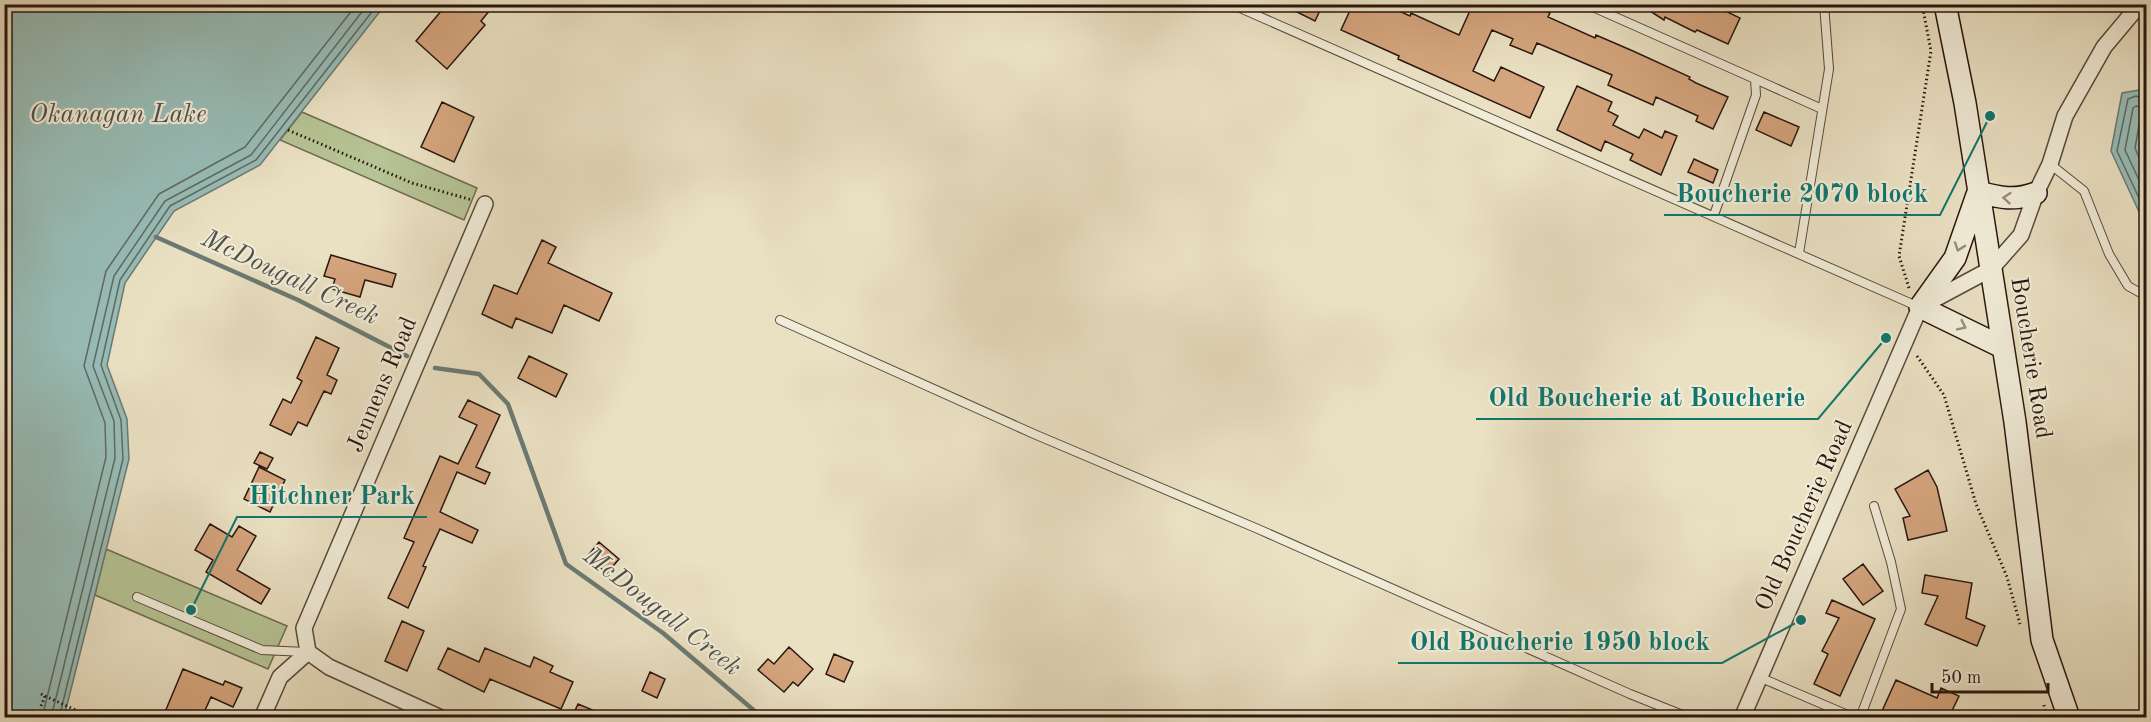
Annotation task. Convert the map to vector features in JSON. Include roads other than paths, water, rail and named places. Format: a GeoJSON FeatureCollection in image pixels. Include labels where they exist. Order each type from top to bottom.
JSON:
{"type":"FeatureCollection","features":[{"type":"Feature","properties":{"kind":"main road","name":"Boucherie Road"},"geometry":{"type":"LineString","coordinates":[[1945,4],[1965,103],[2015,422],[2042,640],[2069,717]]}},
{"type":"Feature","properties":{"kind":"main road"},"geometry":{"type":"LineString","coordinates":[[2002,346],[1920,307],[1955,258],[1978,192],[1999,198],[2019,199],[2036,194]]}},
{"type":"Feature","properties":{"kind":"street"},"geometry":{"type":"LineString","coordinates":[[1920,307],[1991,269],[2021,235],[2050,164],[2065,116],[2104,47],[2140,4]]}},
{"type":"Feature","properties":{"kind":"street","name":"Jennens Road"},"geometry":{"type":"LineString","coordinates":[[308,652],[304,628],[485,204]]}},
{"type":"Feature","properties":{"kind":"street","name":"Old Boucherie Road"},"geometry":{"type":"LineString","coordinates":[[1742,717],[1920,307]]}},
{"type":"Feature","properties":{"kind":"street"},"geometry":{"type":"LineString","coordinates":[[262,717],[280,677],[308,652],[329,667],[441,717]]}},
{"type":"Feature","properties":{"kind":"lane"},"geometry":{"type":"LineString","coordinates":[[1231,4],[1920,307]]}},
{"type":"Feature","properties":{"kind":"lane"},"geometry":{"type":"LineString","coordinates":[[1251,13],[1255,4]]}},
{"type":"Feature","properties":{"kind":"lane"},"geometry":{"type":"LineString","coordinates":[[1586,4],[1822,109]]}},
{"type":"Feature","properties":{"kind":"lane"},"geometry":{"type":"LineString","coordinates":[[1799,253],[1829,69],[1824,4]]}},
{"type":"Feature","properties":{"kind":"lane"},"geometry":{"type":"LineString","coordinates":[[1714,215],[1756,95],[1755,79]]}},
{"type":"Feature","properties":{"kind":"lane"},"geometry":{"type":"LineString","coordinates":[[2050,164],[2084,191],[2109,254],[2128,286],[2146,296]]}},
{"type":"Feature","properties":{"kind":"lane"},"geometry":{"type":"LineString","coordinates":[[780,320],[1034,434],[1258,529],[1630,694],[1690,717]]}},
{"type":"Feature","properties":{"kind":"lane"},"geometry":{"type":"LineString","coordinates":[[1759,678],[1857,717],[1902,609],[1874,506]]}},
{"type":"Feature","properties":{"kind":"lane"},"geometry":{"type":"LineString","coordinates":[[137,597],[262,650],[308,652]]}},
{"type":"Feature","properties":{"kind":"water","name":"Okanagan Lake"},"geometry":{"type":"Polygon","coordinates":[[[4,5],[385,5],[260,165],[174,211],[125,283],[107,365],[127,419],[129,459],[64,717],[5,717],[4,5]]]}},
{"type":"Feature","properties":{"kind":"water"},"geometry":{"type":"Polygon","coordinates":[[[2139,90],[2146,97],[2146,227],[2111,151],[2122,93],[2139,90]]]}},
{"type":"Feature","properties":{"kind":"waterway","name":"McDougall Creek"},"geometry":{"type":"LineString","coordinates":[[156,237],[298,300],[407,356]]}},
{"type":"Feature","properties":{"kind":"waterway","name":"McDougall Creek"},"geometry":{"type":"LineString","coordinates":[[435,368],[479,374],[508,404],[566,564],[663,633],[763,718]]}},
{"type":"Feature","properties":{"kind":"place","name":"Boucherie 2070 block"},"geometry":{"type":"Point","coordinates":[1990,116]}},
{"type":"Feature","properties":{"kind":"place","name":"Old Boucherie at Boucherie"},"geometry":{"type":"Point","coordinates":[1886,338]}},
{"type":"Feature","properties":{"kind":"place","name":"Hitchner Park"},"geometry":{"type":"Point","coordinates":[191,610]}},
{"type":"Feature","properties":{"kind":"place","name":"Old Boucherie 1950 block"},"geometry":{"type":"Point","coordinates":[1801,620]}}]}
